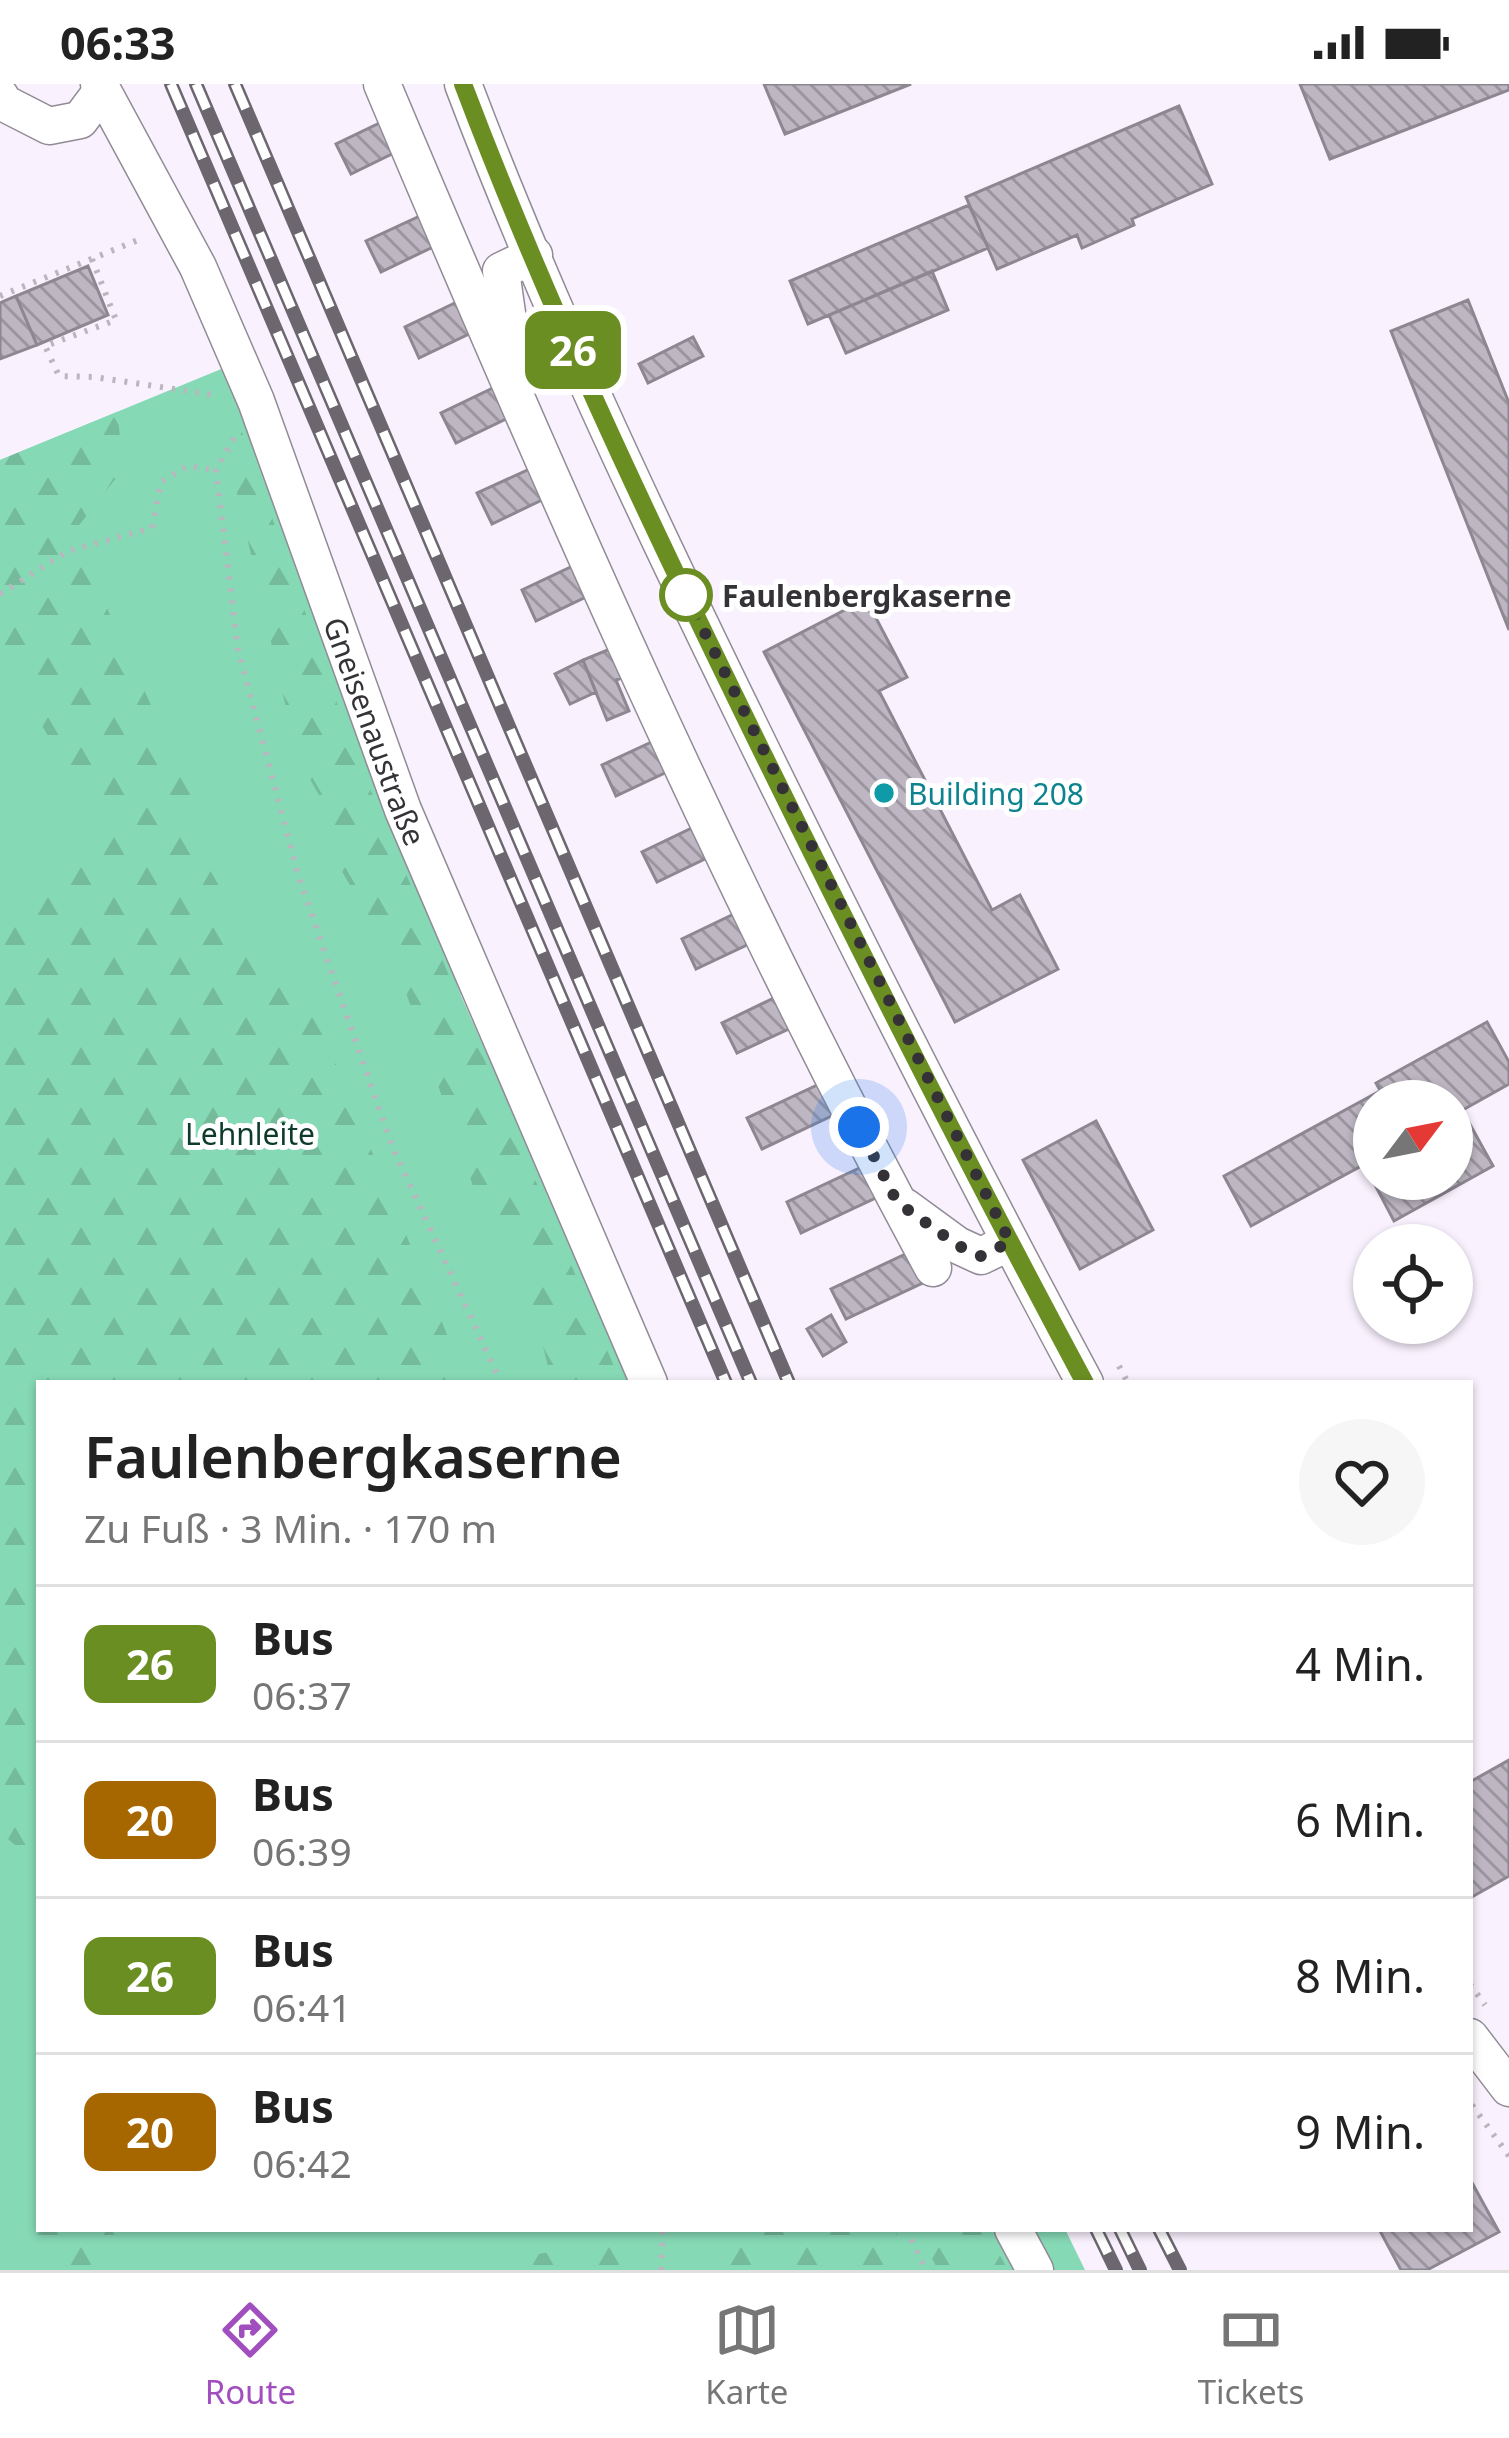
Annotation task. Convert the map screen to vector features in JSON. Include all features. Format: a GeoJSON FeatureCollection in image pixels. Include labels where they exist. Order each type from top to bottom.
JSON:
{"type":"FeatureCollection","features":[{"type":"Feature","properties":{"kind":"street"},"geometry":{"type":"LineString","coordinates":[[382,84],[523,419],[762,939],[933,1268]]}},
{"type":"Feature","properties":{"kind":"street"},"geometry":{"type":"LineString","coordinates":[[463,84],[589,388],[690,604],[1083,1380]]}},
{"type":"Feature","properties":{"kind":"street"},"geometry":{"type":"LineString","coordinates":[[0,96],[4,104],[49,127],[80,120],[100,88]]}},
{"type":"Feature","properties":{"kind":"street","name":"Gneisenaustraße"},"geometry":{"type":"LineString","coordinates":[[100,88],[198,267],[256,401],[403,810],[649,1380]]}},
{"type":"Feature","properties":{"kind":"street"},"geometry":{"type":"LineString","coordinates":[[523,419],[500,271],[534,255]]}},
{"type":"Feature","properties":{"kind":"street"},"geometry":{"type":"LineString","coordinates":[[897,1202],[957,1245],[981,1256],[1010,1242]]}},
{"type":"Feature","properties":{"kind":"street"},"geometry":{"type":"LineString","coordinates":[[1473,2041],[1509,2088]]}},
{"type":"Feature","properties":{"kind":"street"},"geometry":{"type":"LineString","coordinates":[[1015,2232],[1035,2270]]}},
{"type":"Feature","properties":{"kind":"path"},"geometry":{"type":"LineString","coordinates":[[0,296],[113,250]]}},
{"type":"Feature","properties":{"kind":"path"},"geometry":{"type":"LineString","coordinates":[[92,259],[116,320],[44,346],[59,376],[94,376],[256,401],[216,470],[238,649],[299,878],[392,1146],[500,1380]]}},
{"type":"Feature","properties":{"kind":"path"},"geometry":{"type":"LineString","coordinates":[[0,594],[68,551],[152,528],[161,482],[187,466],[216,470]]}},
{"type":"Feature","properties":{"kind":"path"},"geometry":{"type":"LineString","coordinates":[[1473,2106],[1509,2156]]}},
{"type":"Feature","properties":{"kind":"path"},"geometry":{"type":"LineString","coordinates":[[661,2270],[663,2232]]}},
{"type":"Feature","properties":{"kind":"path"},"geometry":{"type":"LineString","coordinates":[[907,2232],[926,2270]]}},
{"type":"Feature","properties":{"kind":"green space","name":"Lehnleite"},"geometry":{"type":"Polygon","coordinates":[[[231,365],[462,998],[632,1380],[36,1380],[36,2232],[1066,2232],[1085,2270],[0,2270],[0,460],[231,365]]]}},
{"type":"Feature","properties":{"kind":"green space"},"geometry":{"type":"Polygon","coordinates":[[[117,412],[124,468],[73,533],[199,811],[205,861],[250,941],[292,957],[466,1380],[36,1380],[36,1863],[0,1832],[0,909],[111,842],[0,655],[0,460],[117,412]]]}},
{"type":"Feature","properties":{"kind":"green space"},"geometry":{"type":"Polygon","coordinates":[[[242,432],[352,746],[620,1380],[551,1380],[525,1274],[475,1192],[397,967],[332,854],[319,795],[297,756],[230,452],[242,432]]]}},
{"type":"Feature","properties":{"kind":"green space"},"geometry":{"type":"Polygon","coordinates":[[[33,2113],[36,2232],[113,2232],[135,2270],[33,2270],[26,2172],[33,2113]]]}},
{"type":"Feature","properties":{"kind":"green space"},"geometry":{"type":"Polygon","coordinates":[[[728,2232],[896,2232],[916,2270],[721,2270],[728,2232]]]}},
{"type":"Feature","properties":{"kind":"green space"},"geometry":{"type":"Polygon","coordinates":[[[919,2232],[987,2232],[1008,2270],[938,2270],[919,2232]]]}},
{"type":"Feature","properties":{"kind":"green space"},"geometry":{"type":"Polygon","coordinates":[[[603,2242],[635,2253],[630,2270],[521,2270],[528,2256],[603,2242]]]}},
{"type":"Feature","properties":{"kind":"building"},"geometry":{"type":"Polygon","coordinates":[[[764,84],[911,84],[785,134],[764,84]]]}},
{"type":"Feature","properties":{"kind":"building"},"geometry":{"type":"Polygon","coordinates":[[[1300,84],[1509,84],[1509,90],[1330,159],[1300,84]]]}},
{"type":"Feature","properties":{"kind":"building"},"geometry":{"type":"Polygon","coordinates":[[[1179,106],[1212,184],[1132,219],[1134,225],[1082,248],[1077,235],[997,269],[966,197],[1179,106]]]}},
{"type":"Feature","properties":{"kind":"building"},"geometry":{"type":"Polygon","coordinates":[[[390,118],[404,148],[351,174],[336,144],[390,118]]]}},
{"type":"Feature","properties":{"kind":"building"},"geometry":{"type":"Polygon","coordinates":[[[969,205],[988,248],[808,324],[790,281],[969,205]]]}},
{"type":"Feature","properties":{"kind":"building"},"geometry":{"type":"Polygon","coordinates":[[[420,216],[435,246],[381,272],[366,241],[420,216]]]}},
{"type":"Feature","properties":{"kind":"building"},"geometry":{"type":"Polygon","coordinates":[[[88,266],[108,315],[37,345],[16,296],[88,266]]]}},
{"type":"Feature","properties":{"kind":"building"},"geometry":{"type":"Polygon","coordinates":[[[932,271],[948,310],[846,353],[829,315],[932,271]]]}},
{"type":"Feature","properties":{"kind":"building"},"geometry":{"type":"Polygon","coordinates":[[[16,296],[37,345],[0,359],[0,303],[16,296]]]}},
{"type":"Feature","properties":{"kind":"building"},"geometry":{"type":"Polygon","coordinates":[[[1468,300],[1509,403],[1509,630],[1391,331],[1468,300]]]}},
{"type":"Feature","properties":{"kind":"building"},"geometry":{"type":"Polygon","coordinates":[[[459,301],[473,332],[419,358],[405,327],[459,301]]]}},
{"type":"Feature","properties":{"kind":"building"},"geometry":{"type":"Polygon","coordinates":[[[693,337],[703,356],[648,383],[639,364],[693,337]]]}},
{"type":"Feature","properties":{"kind":"building"},"geometry":{"type":"Polygon","coordinates":[[[495,387],[510,417],[456,443],[441,413],[495,387]]]}},
{"type":"Feature","properties":{"kind":"building"},"geometry":{"type":"Polygon","coordinates":[[[532,468],[546,498],[492,524],[477,493],[532,468]]]}},
{"type":"Feature","properties":{"kind":"building"},"geometry":{"type":"Polygon","coordinates":[[[575,565],[590,595],[536,621],[522,590],[575,565]]]}},
{"type":"Feature","properties":{"kind":"building","name":"Building 208"},"geometry":{"type":"Polygon","coordinates":[[[866,599],[907,677],[879,691],[992,910],[1020,895],[1058,969],[955,1022],[764,652],[866,599]]]}},
{"type":"Feature","properties":{"kind":"building"},"geometry":{"type":"Polygon","coordinates":[[[610,649],[629,711],[607,720],[583,660],[610,649]]]}},
{"type":"Feature","properties":{"kind":"building"},"geometry":{"type":"Polygon","coordinates":[[[583,660],[596,692],[570,704],[555,674],[583,660]]]}},
{"type":"Feature","properties":{"kind":"building"},"geometry":{"type":"Polygon","coordinates":[[[656,740],[671,770],[616,796],[602,765],[656,740]]]}},
{"type":"Feature","properties":{"kind":"building"},"geometry":{"type":"Polygon","coordinates":[[[696,826],[711,856],[657,882],[642,852],[696,826]]]}},
{"type":"Feature","properties":{"kind":"building"},"geometry":{"type":"Polygon","coordinates":[[[736,913],[751,943],[696,969],[682,939],[736,913]]]}},
{"type":"Feature","properties":{"kind":"building"},"geometry":{"type":"Polygon","coordinates":[[[776,997],[791,1028],[737,1053],[722,1023],[776,997]]]}},
{"type":"Feature","properties":{"kind":"building"},"geometry":{"type":"Polygon","coordinates":[[[1487,1022],[1509,1062],[1509,1084],[1473,1104],[1473,1080],[1381,1080],[1487,1022]]]}},
{"type":"Feature","properties":{"kind":"building"},"geometry":{"type":"Polygon","coordinates":[[[828,1080],[842,1111],[762,1149],[747,1118],[828,1080]]]}},
{"type":"Feature","properties":{"kind":"building"},"geometry":{"type":"Polygon","coordinates":[[[1353,1106],[1353,1170],[1251,1226],[1224,1176],[1353,1106]]]}},
{"type":"Feature","properties":{"kind":"building"},"geometry":{"type":"Polygon","coordinates":[[[1096,1121],[1153,1230],[1080,1269],[1023,1160],[1096,1121]]]}},
{"type":"Feature","properties":{"kind":"building"},"geometry":{"type":"Polygon","coordinates":[[[1473,1130],[1493,1166],[1473,1177],[1473,1130]]]}},
{"type":"Feature","properties":{"kind":"building"},"geometry":{"type":"Polygon","coordinates":[[[868,1164],[882,1195],[801,1233],[787,1202],[868,1164]]]}},
{"type":"Feature","properties":{"kind":"building"},"geometry":{"type":"Polygon","coordinates":[[[1383,1200],[1432,1200],[1394,1221],[1383,1200]]]}},
{"type":"Feature","properties":{"kind":"building"},"geometry":{"type":"Polygon","coordinates":[[[912,1251],[927,1281],[846,1319],[831,1289],[912,1251]]]}},
{"type":"Feature","properties":{"kind":"building"},"geometry":{"type":"Polygon","coordinates":[[[831,1315],[846,1342],[823,1356],[807,1329],[831,1315]]]}},
{"type":"Feature","properties":{"kind":"building"},"geometry":{"type":"Polygon","coordinates":[[[1509,1760],[1509,1876],[1473,1896],[1473,1780],[1509,1760]]]}},
{"type":"Feature","properties":{"kind":"building"},"geometry":{"type":"Polygon","coordinates":[[[1473,2184],[1499,2232],[1427,2270],[1401,2270],[1381,2232],[1473,2232],[1473,2184]]]}},
{"type":"Feature","properties":{"kind":"railway"},"geometry":{"type":"LineString","coordinates":[[171,84],[725,1380]]}},
{"type":"Feature","properties":{"kind":"railway"},"geometry":{"type":"LineString","coordinates":[[196,84],[750,1380]]}},
{"type":"Feature","properties":{"kind":"railway"},"geometry":{"type":"LineString","coordinates":[[235,84],[788,1380]]}},
{"type":"Feature","properties":{"kind":"railway"},"geometry":{"type":"LineString","coordinates":[[1097,2232],[1116,2270]]}},
{"type":"Feature","properties":{"kind":"railway"},"geometry":{"type":"LineString","coordinates":[[1121,2232],[1140,2270]]}},
{"type":"Feature","properties":{"kind":"railway"},"geometry":{"type":"LineString","coordinates":[[1161,2232],[1180,2270]]}},
{"type":"Feature","properties":{"kind":"bus line","name":"26"},"geometry":{"type":"LineString","coordinates":[[463,84],[589,388],[690,604],[832,894],[1083,1380]]}},
{"type":"Feature","properties":{"kind":"place","name":"Faulenbergkaserne"},"geometry":{"type":"Point","coordinates":[686,595]}},
{"type":"Feature","properties":{"kind":"place","name":"Building 208"},"geometry":{"type":"Point","coordinates":[884,793]}},
{"type":"Feature","properties":{"kind":"route"},"geometry":{"type":"LineString","coordinates":[[686,595],[1010,1242],[981,1256],[957,1245],[897,1202],[859,1127]]}}]}
